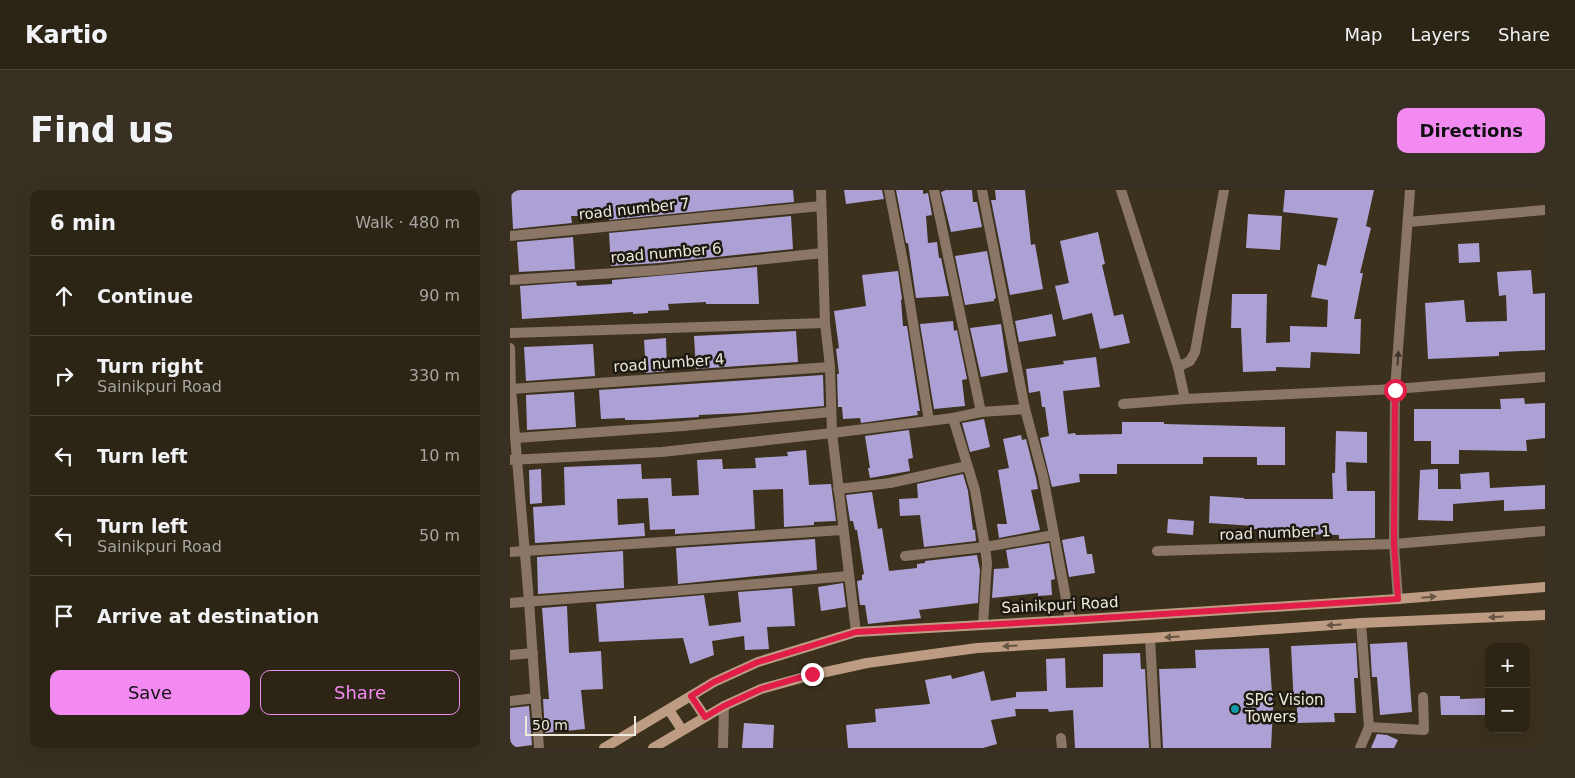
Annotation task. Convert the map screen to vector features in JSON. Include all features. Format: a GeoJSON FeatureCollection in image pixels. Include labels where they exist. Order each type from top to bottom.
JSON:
{"type":"FeatureCollection","features":[{"type":"Feature","properties":{"kind":"main road","name":"Sainikpuri Road"},"geometry":{"type":"LineString","coordinates":[[604,748],[714,682],[758,662],[856,632],[1398,599],[1545,587]]}},
{"type":"Feature","properties":{"kind":"main road"},"geometry":{"type":"LineString","coordinates":[[653,748],[724,706],[761,689],[812,674],[867,664],[977,648],[1361,623],[1545,615]]}},
{"type":"Feature","properties":{"kind":"main road"},"geometry":{"type":"LineString","coordinates":[[691,696],[705,717]]}},
{"type":"Feature","properties":{"kind":"main road"},"geometry":{"type":"LineString","coordinates":[[669,710],[682,730]]}},
{"type":"Feature","properties":{"kind":"street"},"geometry":{"type":"LineString","coordinates":[[821,190],[824,323],[830,367],[832,433],[856,632]]}},
{"type":"Feature","properties":{"kind":"street"},"geometry":{"type":"LineString","coordinates":[[889,190],[904,267],[929,421]]}},
{"type":"Feature","properties":{"kind":"street"},"geometry":{"type":"LineString","coordinates":[[934,190],[981,412]]}},
{"type":"Feature","properties":{"kind":"street"},"geometry":{"type":"LineString","coordinates":[[982,190],[1025,409],[1043,476],[1070,620]]}},
{"type":"Feature","properties":{"kind":"street"},"geometry":{"type":"LineString","coordinates":[[1121,190],[1178,367],[1185,399]]}},
{"type":"Feature","properties":{"kind":"street"},"geometry":{"type":"LineString","coordinates":[[1178,367],[1190,361],[1195,352],[1224,190]]}},
{"type":"Feature","properties":{"kind":"street"},"geometry":{"type":"LineString","coordinates":[[1398,599],[1394,544],[1395,390],[1410,190]]}},
{"type":"Feature","properties":{"kind":"street","name":"road number 7"},"geometry":{"type":"LineString","coordinates":[[510,236],[821,206]]}},
{"type":"Feature","properties":{"kind":"street"},"geometry":{"type":"LineString","coordinates":[[1408,222],[1545,210]]}},
{"type":"Feature","properties":{"kind":"street","name":"road number 6"},"geometry":{"type":"LineString","coordinates":[[510,280],[660,270],[823,253]]}},
{"type":"Feature","properties":{"kind":"street"},"geometry":{"type":"LineString","coordinates":[[510,333],[824,323]]}},
{"type":"Feature","properties":{"kind":"street"},"geometry":{"type":"LineString","coordinates":[[510,348],[512,409],[516,438],[514,460],[529,601],[539,748]]}},
{"type":"Feature","properties":{"kind":"street","name":"road number 4"},"geometry":{"type":"LineString","coordinates":[[511,389],[830,367]]}},
{"type":"Feature","properties":{"kind":"street"},"geometry":{"type":"LineString","coordinates":[[1123,404],[1185,399],[1395,390],[1545,377]]}},
{"type":"Feature","properties":{"kind":"street"},"geometry":{"type":"LineString","coordinates":[[514,460],[662,452],[929,421],[981,412],[1025,409]]}},
{"type":"Feature","properties":{"kind":"street"},"geometry":{"type":"LineString","coordinates":[[516,438],[683,426],[831,412]]}},
{"type":"Feature","properties":{"kind":"street"},"geometry":{"type":"LineString","coordinates":[[952,418],[974,490],[985,547],[987,563],[984,624]]}},
{"type":"Feature","properties":{"kind":"street"},"geometry":{"type":"LineString","coordinates":[[838,489],[890,483],[967,466]]}},
{"type":"Feature","properties":{"kind":"street"},"geometry":{"type":"LineString","coordinates":[[510,552],[843,530]]}},
{"type":"Feature","properties":{"kind":"street","name":"road number 1"},"geometry":{"type":"LineString","coordinates":[[1158,551],[1394,544],[1545,531]]}},
{"type":"Feature","properties":{"kind":"street"},"geometry":{"type":"LineString","coordinates":[[905,556],[985,547],[1054,535]]}},
{"type":"Feature","properties":{"kind":"street"},"geometry":{"type":"LineString","coordinates":[[510,603],[849,576]]}},
{"type":"Feature","properties":{"kind":"street"},"geometry":{"type":"LineString","coordinates":[[1360,748],[1369,727],[1361,623]]}},
{"type":"Feature","properties":{"kind":"street"},"geometry":{"type":"LineString","coordinates":[[1150,638],[1156,748]]}},
{"type":"Feature","properties":{"kind":"street"},"geometry":{"type":"LineString","coordinates":[[510,655],[533,653]]}},
{"type":"Feature","properties":{"kind":"street"},"geometry":{"type":"LineString","coordinates":[[1369,727],[1424,730],[1423,697]]}},
{"type":"Feature","properties":{"kind":"street"},"geometry":{"type":"LineString","coordinates":[[510,701],[536,698]]}},
{"type":"Feature","properties":{"kind":"street"},"geometry":{"type":"LineString","coordinates":[[723,748],[724,706]]}},
{"type":"Feature","properties":{"kind":"building"},"geometry":{"type":"Polygon","coordinates":[[[511,190],[793,190],[794,202],[609,220],[608,216],[571,216],[572,223],[513,229],[511,190]]]}},
{"type":"Feature","properties":{"kind":"building"},"geometry":{"type":"Polygon","coordinates":[[[844,190],[882,190],[884,199],[846,204],[844,190]]]}},
{"type":"Feature","properties":{"kind":"building"},"geometry":{"type":"Polygon","coordinates":[[[896,190],[923,190],[923,194],[928,193],[932,215],[926,216],[928,243],[937,242],[939,258],[941,258],[949,296],[916,298],[908,243],[906,243],[896,190]]]}},
{"type":"Feature","properties":{"kind":"building"},"geometry":{"type":"Polygon","coordinates":[[[946,190],[972,190],[973,202],[977,202],[982,227],[951,232],[941,192],[946,190]]]}},
{"type":"Feature","properties":{"kind":"building"},"geometry":{"type":"Polygon","coordinates":[[[995,190],[1025,190],[1031,245],[1035,244],[1043,289],[1010,295],[991,200],[996,200],[995,190]]]}},
{"type":"Feature","properties":{"kind":"building"},"geometry":{"type":"Polygon","coordinates":[[[1285,190],[1374,190],[1366,226],[1371,228],[1360,273],[1363,273],[1354,319],[1361,319],[1360,354],[1311,352],[1310,368],[1276,367],[1276,371],[1243,372],[1241,328],[1231,328],[1232,294],[1267,294],[1266,343],[1290,342],[1290,326],[1327,327],[1328,300],[1311,297],[1318,264],[1326,266],[1338,218],[1283,212],[1285,190]]]}},
{"type":"Feature","properties":{"kind":"building"},"geometry":{"type":"Polygon","coordinates":[[[1248,214],[1282,216],[1280,250],[1246,248],[1248,214]]]}},
{"type":"Feature","properties":{"kind":"building"},"geometry":{"type":"Polygon","coordinates":[[[791,216],[793,249],[611,266],[609,233],[791,216]]]}},
{"type":"Feature","properties":{"kind":"building"},"geometry":{"type":"Polygon","coordinates":[[[1098,232],[1105,264],[1102,265],[1114,316],[1123,314],[1130,343],[1100,349],[1092,313],[1063,320],[1055,286],[1069,283],[1060,241],[1098,232]]]}},
{"type":"Feature","properties":{"kind":"building"},"geometry":{"type":"Polygon","coordinates":[[[573,237],[575,269],[519,272],[517,242],[573,237]]]}},
{"type":"Feature","properties":{"kind":"building"},"geometry":{"type":"Polygon","coordinates":[[[1479,243],[1480,262],[1459,263],[1458,244],[1479,243]]]}},
{"type":"Feature","properties":{"kind":"building"},"geometry":{"type":"Polygon","coordinates":[[[987,251],[996,298],[994,301],[965,305],[955,256],[987,251]]]}},
{"type":"Feature","properties":{"kind":"building"},"geometry":{"type":"Polygon","coordinates":[[[757,267],[759,304],[706,304],[706,302],[668,304],[669,310],[648,311],[648,313],[633,314],[633,312],[522,319],[520,286],[576,282],[577,286],[612,284],[612,280],[757,267]]]}},
{"type":"Feature","properties":{"kind":"building"},"geometry":{"type":"Polygon","coordinates":[[[1531,270],[1533,294],[1545,293],[1545,350],[1499,352],[1499,356],[1428,359],[1425,303],[1464,300],[1466,322],[1507,321],[1506,295],[1499,296],[1497,272],[1531,270]]]}},
{"type":"Feature","properties":{"kind":"building"},"geometry":{"type":"Polygon","coordinates":[[[898,271],[903,326],[907,326],[920,411],[917,411],[918,415],[861,423],[860,418],[843,419],[842,407],[838,407],[837,374],[839,374],[836,349],[839,348],[834,311],[866,306],[862,275],[898,271]]]}},
{"type":"Feature","properties":{"kind":"building"},"geometry":{"type":"Polygon","coordinates":[[[1052,314],[1056,336],[1019,342],[1015,321],[1052,314]]]}},
{"type":"Feature","properties":{"kind":"building"},"geometry":{"type":"Polygon","coordinates":[[[953,321],[954,331],[957,330],[967,379],[962,380],[965,406],[934,409],[920,324],[953,321]]]}},
{"type":"Feature","properties":{"kind":"building"},"geometry":{"type":"Polygon","coordinates":[[[1001,324],[1008,372],[981,377],[970,328],[1001,324]]]}},
{"type":"Feature","properties":{"kind":"building"},"geometry":{"type":"Polygon","coordinates":[[[796,331],[798,362],[696,369],[694,336],[796,331]]]}},
{"type":"Feature","properties":{"kind":"building"},"geometry":{"type":"Polygon","coordinates":[[[666,338],[667,371],[646,373],[644,340],[666,338]]]}},
{"type":"Feature","properties":{"kind":"building"},"geometry":{"type":"Polygon","coordinates":[[[593,344],[595,376],[526,381],[524,347],[593,344]]]}},
{"type":"Feature","properties":{"kind":"building"},"geometry":{"type":"Polygon","coordinates":[[[1096,357],[1100,387],[1063,391],[1068,434],[1122,434],[1122,422],[1285,427],[1285,465],[1257,465],[1257,457],[1203,457],[1203,464],[1117,464],[1117,474],[1079,474],[1080,482],[1052,487],[1040,438],[1049,436],[1045,407],[1042,407],[1040,391],[1029,393],[1026,369],[1064,364],[1063,361],[1096,357]]]}},
{"type":"Feature","properties":{"kind":"building"},"geometry":{"type":"Polygon","coordinates":[[[823,375],[824,406],[650,420],[601,419],[599,390],[823,375]]]}},
{"type":"Feature","properties":{"kind":"building"},"geometry":{"type":"Polygon","coordinates":[[[574,392],[576,427],[527,430],[526,395],[574,392]]]}},
{"type":"Feature","properties":{"kind":"building"},"geometry":{"type":"Polygon","coordinates":[[[1524,398],[1525,404],[1545,403],[1545,438],[1526,440],[1527,451],[1459,450],[1459,464],[1431,464],[1431,441],[1414,441],[1414,409],[1501,409],[1500,399],[1524,398]]]}},
{"type":"Feature","properties":{"kind":"building"},"geometry":{"type":"Polygon","coordinates":[[[984,419],[990,447],[970,452],[962,423],[984,419]]]}},
{"type":"Feature","properties":{"kind":"building"},"geometry":{"type":"Polygon","coordinates":[[[909,430],[913,458],[908,459],[910,471],[870,478],[865,436],[909,430]]]}},
{"type":"Feature","properties":{"kind":"building"},"geometry":{"type":"Polygon","coordinates":[[[1336,431],[1367,432],[1367,463],[1346,462],[1347,491],[1375,491],[1375,538],[1339,539],[1339,535],[1295,534],[1295,529],[1254,529],[1254,526],[1209,523],[1210,496],[1244,499],[1333,499],[1332,473],[1335,473],[1336,431]]]}},
{"type":"Feature","properties":{"kind":"building"},"geometry":{"type":"Polygon","coordinates":[[[1021,435],[1022,440],[1026,439],[1036,478],[1038,489],[1031,490],[1040,530],[999,538],[997,524],[1007,524],[998,470],[1009,468],[1003,439],[1021,435]]]}},
{"type":"Feature","properties":{"kind":"building"},"geometry":{"type":"Polygon","coordinates":[[[806,450],[809,485],[831,484],[836,521],[814,522],[814,525],[784,527],[783,489],[753,490],[755,529],[675,534],[675,529],[650,530],[648,498],[617,499],[618,525],[644,523],[645,536],[535,543],[533,507],[565,505],[564,467],[641,464],[642,479],[671,478],[672,496],[699,495],[697,460],[722,459],[723,469],[756,468],[755,458],[788,456],[787,452],[806,450]]]}},
{"type":"Feature","properties":{"kind":"building"},"geometry":{"type":"Polygon","coordinates":[[[541,469],[542,503],[530,504],[529,470],[541,469]]]}},
{"type":"Feature","properties":{"kind":"building"},"geometry":{"type":"Polygon","coordinates":[[[1438,469],[1438,489],[1461,489],[1460,474],[1489,472],[1490,488],[1545,485],[1545,509],[1504,511],[1504,500],[1453,504],[1453,521],[1418,520],[1420,470],[1438,469]]]}},
{"type":"Feature","properties":{"kind":"building"},"geometry":{"type":"Polygon","coordinates":[[[963,474],[968,491],[976,541],[924,547],[920,515],[900,516],[899,499],[918,498],[917,484],[963,474]]]}},
{"type":"Feature","properties":{"kind":"building"},"geometry":{"type":"Polygon","coordinates":[[[872,492],[878,529],[882,528],[889,571],[917,568],[917,564],[925,563],[925,561],[977,555],[980,570],[978,603],[919,610],[921,618],[868,624],[865,605],[860,605],[857,581],[862,580],[862,575],[864,574],[857,530],[855,530],[853,521],[850,521],[846,495],[872,492]]]}},
{"type":"Feature","properties":{"kind":"building"},"geometry":{"type":"Polygon","coordinates":[[[1168,519],[1194,521],[1193,535],[1167,533],[1168,519]]]}},
{"type":"Feature","properties":{"kind":"building"},"geometry":{"type":"Polygon","coordinates":[[[1084,536],[1087,554],[1092,554],[1095,573],[1069,577],[1062,540],[1084,536]]]}},
{"type":"Feature","properties":{"kind":"building"},"geometry":{"type":"Polygon","coordinates":[[[815,539],[817,570],[678,584],[676,548],[815,539]]]}},
{"type":"Feature","properties":{"kind":"building"},"geometry":{"type":"Polygon","coordinates":[[[1049,543],[1055,579],[1051,580],[1052,595],[1038,596],[1038,593],[992,598],[994,569],[1009,568],[1006,550],[1049,543]]]}},
{"type":"Feature","properties":{"kind":"building"},"geometry":{"type":"Polygon","coordinates":[[[623,551],[624,588],[538,594],[537,557],[623,551]]]}},
{"type":"Feature","properties":{"kind":"building"},"geometry":{"type":"Polygon","coordinates":[[[843,583],[846,607],[821,611],[818,587],[843,583]]]}},
{"type":"Feature","properties":{"kind":"building"},"geometry":{"type":"Polygon","coordinates":[[[792,588],[795,626],[767,627],[769,649],[745,650],[744,636],[712,641],[714,655],[690,664],[683,638],[599,642],[596,604],[704,595],[709,626],[741,622],[738,592],[792,588]]]}},
{"type":"Feature","properties":{"kind":"building"},"geometry":{"type":"Polygon","coordinates":[[[567,606],[569,653],[601,651],[603,689],[581,690],[585,729],[545,733],[543,699],[549,699],[542,608],[567,606]]]}},
{"type":"Feature","properties":{"kind":"building"},"geometry":{"type":"Polygon","coordinates":[[[1407,642],[1412,712],[1380,715],[1377,677],[1372,677],[1370,644],[1407,642]]]}},
{"type":"Feature","properties":{"kind":"building"},"geometry":{"type":"Polygon","coordinates":[[[1356,643],[1358,678],[1354,678],[1356,713],[1334,713],[1335,722],[1297,723],[1297,707],[1294,707],[1291,646],[1356,643]]]}},
{"type":"Feature","properties":{"kind":"building","name":"SPC Vision Towers"},"geometry":{"type":"Polygon","coordinates":[[[1269,648],[1273,709],[1271,748],[1163,748],[1159,669],[1196,668],[1195,650],[1269,648]]]}},
{"type":"Feature","properties":{"kind":"building"},"geometry":{"type":"Polygon","coordinates":[[[1140,653],[1141,669],[1145,669],[1149,748],[1075,748],[1073,710],[1049,712],[1048,709],[1015,709],[1016,716],[991,720],[997,744],[983,748],[848,748],[846,725],[876,722],[875,709],[930,704],[925,680],[951,675],[952,679],[984,671],[991,701],[1016,697],[1016,692],[1047,691],[1046,659],[1065,658],[1066,688],[1103,687],[1103,654],[1140,653]]]}},
{"type":"Feature","properties":{"kind":"building"},"geometry":{"type":"Polygon","coordinates":[[[1440,696],[1460,696],[1460,699],[1485,698],[1485,715],[1441,715],[1440,696]]]}},
{"type":"Feature","properties":{"kind":"building"},"geometry":{"type":"Polygon","coordinates":[[[529,706],[532,745],[510,748],[510,708],[529,706]]]}},
{"type":"Feature","properties":{"kind":"building"},"geometry":{"type":"Polygon","coordinates":[[[744,723],[774,725],[773,748],[742,748],[744,723]]]}},
{"type":"Feature","properties":{"kind":"building"},"geometry":{"type":"Polygon","coordinates":[[[1377,734],[1387,735],[1398,740],[1394,748],[1371,748],[1377,734]]]}},
{"type":"Feature","properties":{"kind":"place","name":"SPC Vision Towers"},"geometry":{"type":"Point","coordinates":[1235,709]}},
{"type":"Feature","properties":{"kind":"route"},"geometry":{"type":"LineString","coordinates":[[812,674],[761,689],[705,717],[691,696],[714,682],[758,662],[856,632],[1398,599],[1394,544],[1395,390]]}}]}
